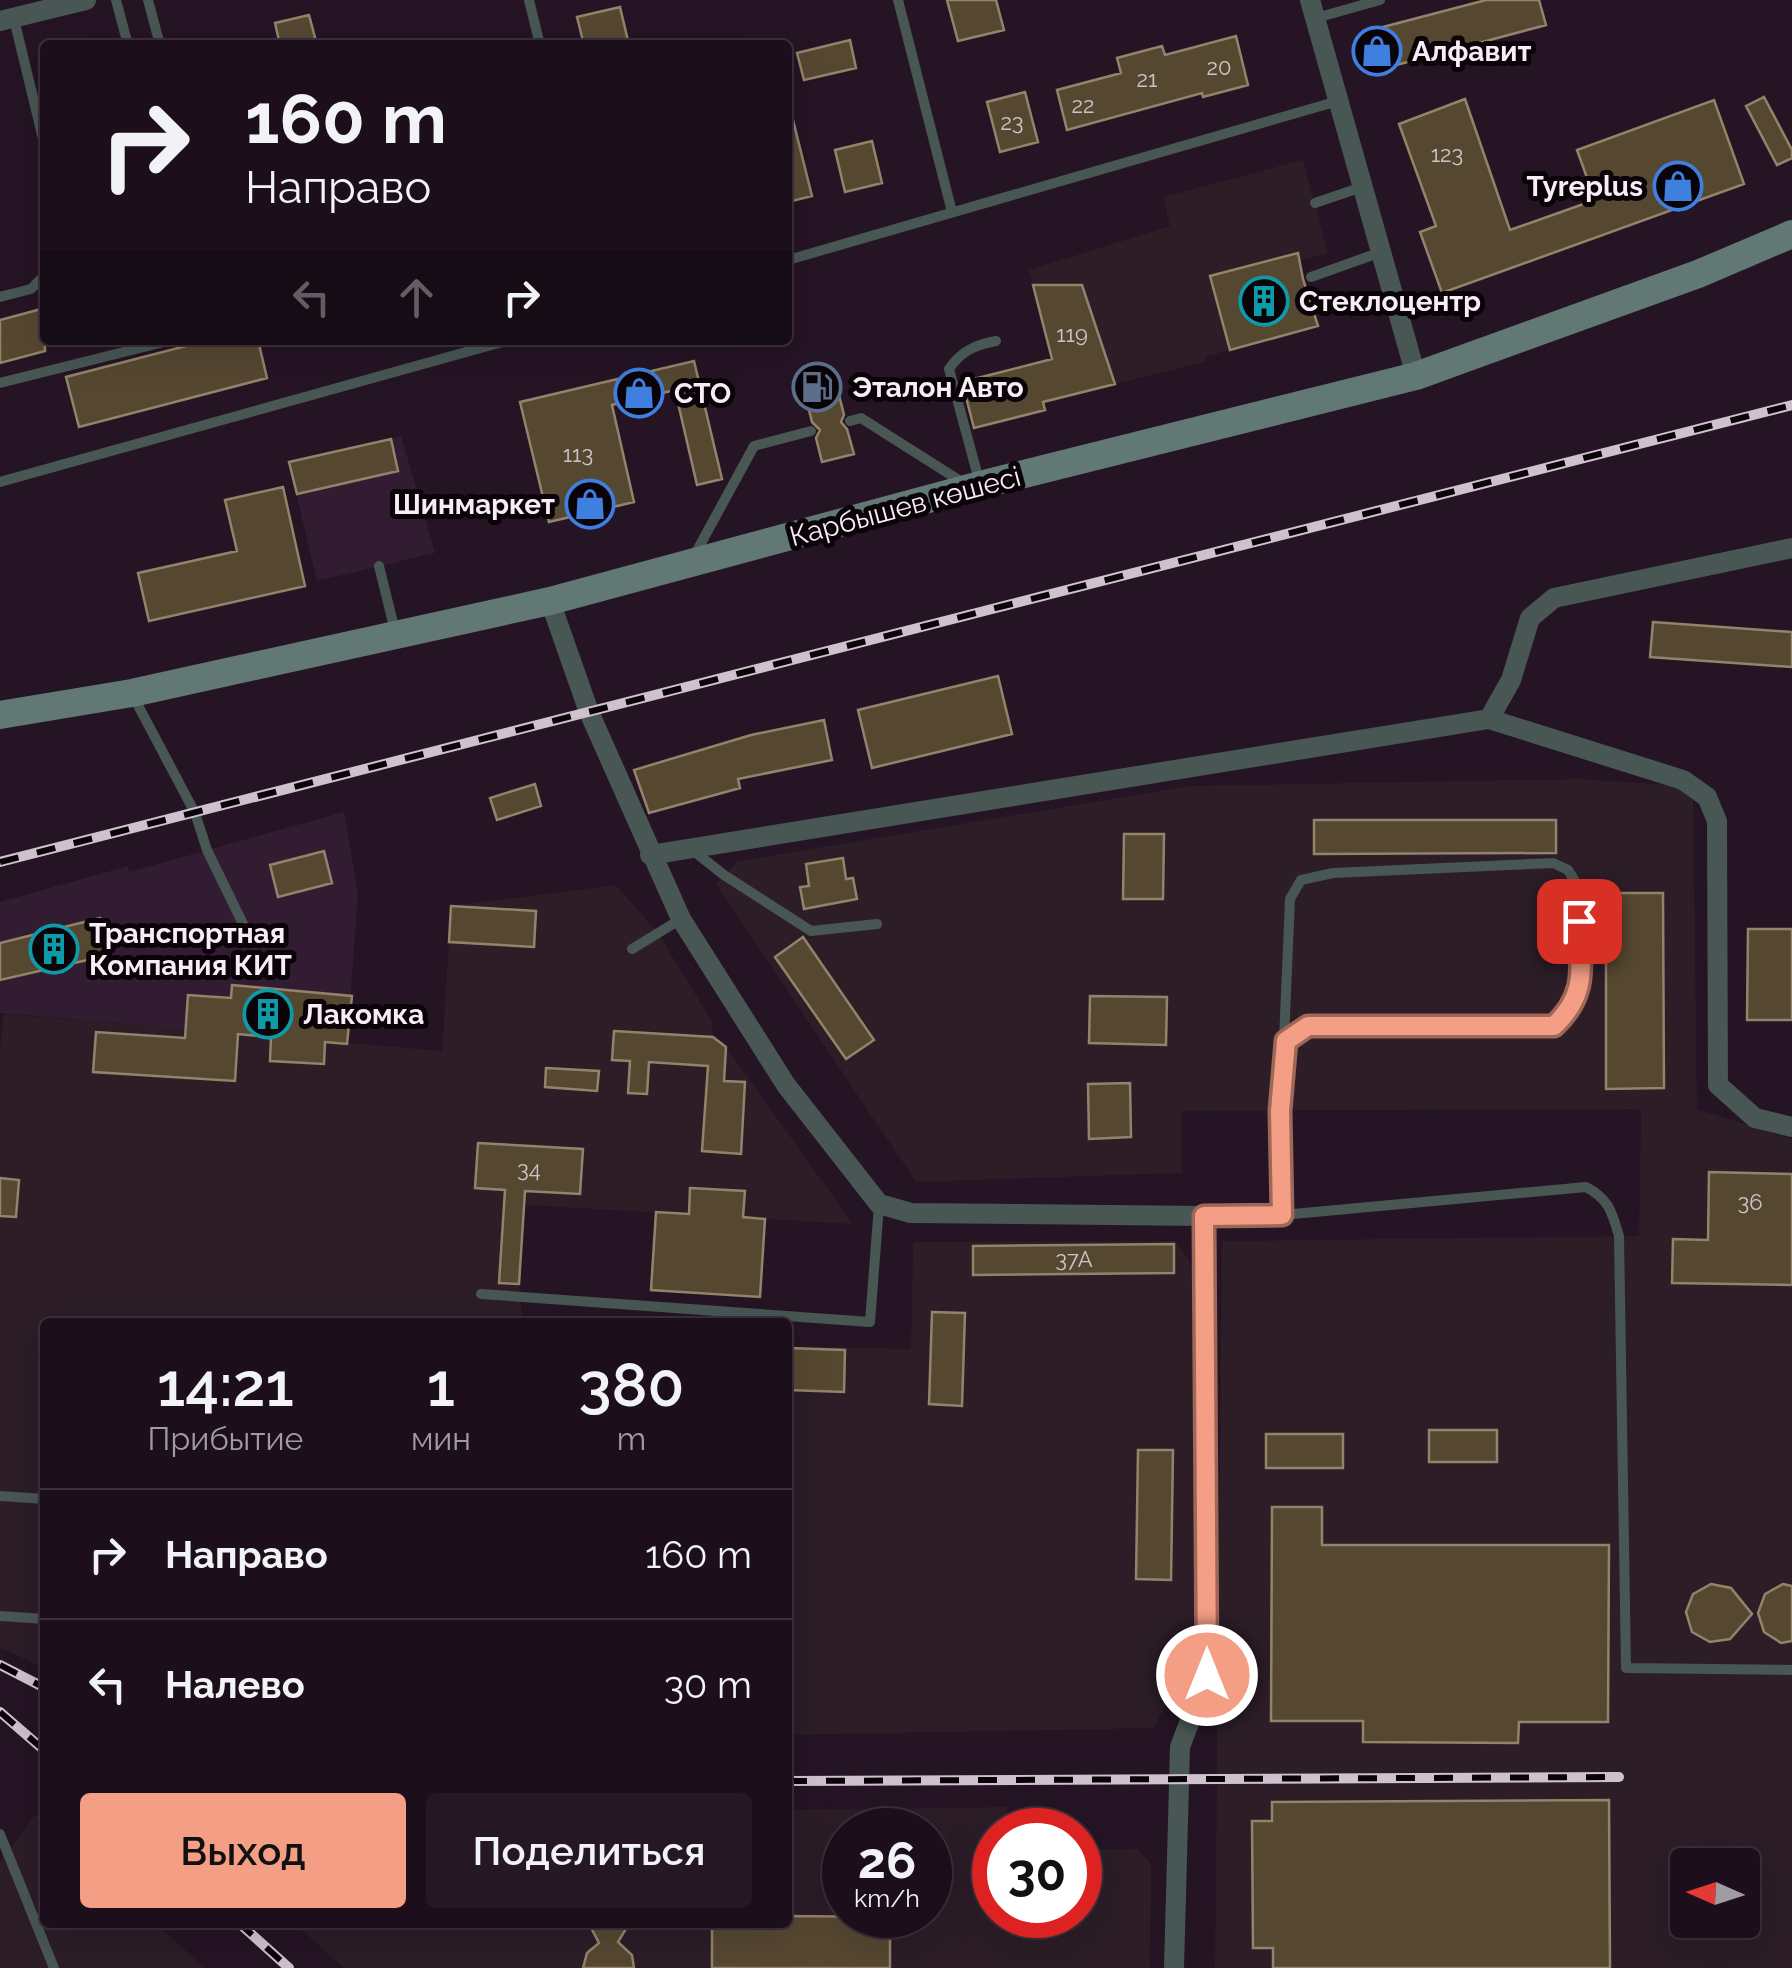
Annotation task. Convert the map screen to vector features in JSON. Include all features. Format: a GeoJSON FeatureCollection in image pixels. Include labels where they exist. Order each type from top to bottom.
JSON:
{"type":"FeatureCollection","features":[{"type":"Feature","properties":{"kind":"main road","name":"Карбышев көшесі"},"geometry":{"type":"LineString","coordinates":[[0,715],[132,693],[550,601],[975,486],[1416,376],[1680,282],[1792,234]]}},
{"type":"Feature","properties":{"kind":"street"},"geometry":{"type":"LineString","coordinates":[[7,19],[86,0]]}},
{"type":"Feature","properties":{"kind":"street"},"geometry":{"type":"LineString","coordinates":[[1312,9],[1416,376]]}},
{"type":"Feature","properties":{"kind":"street"},"geometry":{"type":"LineString","coordinates":[[1489,719],[1511,680],[1530,618],[1554,598],[1792,548]]}},
{"type":"Feature","properties":{"kind":"street"},"geometry":{"type":"LineString","coordinates":[[550,601],[588,712],[681,919],[786,1085],[879,1204],[912,1213],[1204,1216],[1207,1675],[1180,1747],[1174,1968]]}},
{"type":"Feature","properties":{"kind":"street"},"geometry":{"type":"LineString","coordinates":[[650,854],[1489,719],[1683,780],[1707,797],[1717,821],[1718,1084],[1754,1118],[1792,1127]]}},
{"type":"Feature","properties":{"kind":"lane"},"geometry":{"type":"LineString","coordinates":[[116,0],[127,40]]}},
{"type":"Feature","properties":{"kind":"lane"},"geometry":{"type":"LineString","coordinates":[[148,0],[159,40]]}},
{"type":"Feature","properties":{"kind":"lane"},"geometry":{"type":"LineString","coordinates":[[530,0],[539,40]]}},
{"type":"Feature","properties":{"kind":"lane"},"geometry":{"type":"LineString","coordinates":[[898,0],[952,212]]}},
{"type":"Feature","properties":{"kind":"lane"},"geometry":{"type":"LineString","coordinates":[[1312,9],[1380,0]]}},
{"type":"Feature","properties":{"kind":"lane"},"geometry":{"type":"LineString","coordinates":[[7,19],[40,130]]}},
{"type":"Feature","properties":{"kind":"lane"},"geometry":{"type":"LineString","coordinates":[[792,259],[1338,102]]}},
{"type":"Feature","properties":{"kind":"lane"},"geometry":{"type":"LineString","coordinates":[[1314,203],[1362,187]]}},
{"type":"Feature","properties":{"kind":"lane"},"geometry":{"type":"LineString","coordinates":[[1311,277],[1381,252]]}},
{"type":"Feature","properties":{"kind":"lane"},"geometry":{"type":"LineString","coordinates":[[0,297],[31,289],[40,280]]}},
{"type":"Feature","properties":{"kind":"lane"},"geometry":{"type":"LineString","coordinates":[[975,486],[949,369],[957,357],[976,345],[996,341]]}},
{"type":"Feature","properties":{"kind":"lane"},"geometry":{"type":"LineString","coordinates":[[0,383],[152,345]]}},
{"type":"Feature","properties":{"kind":"lane"},"geometry":{"type":"LineString","coordinates":[[0,482],[491,345]]}},
{"type":"Feature","properties":{"kind":"lane"},"geometry":{"type":"LineString","coordinates":[[850,421],[860,418],[975,486]]}},
{"type":"Feature","properties":{"kind":"lane"},"geometry":{"type":"LineString","coordinates":[[691,563],[754,446],[811,431]]}},
{"type":"Feature","properties":{"kind":"lane"},"geometry":{"type":"LineString","coordinates":[[379,566],[397,636]]}},
{"type":"Feature","properties":{"kind":"lane"},"geometry":{"type":"LineString","coordinates":[[132,693],[195,813],[244,926]]}},
{"type":"Feature","properties":{"kind":"lane"},"geometry":{"type":"LineString","coordinates":[[690,848],[724,875],[811,931],[877,924]]}},
{"type":"Feature","properties":{"kind":"lane"},"geometry":{"type":"LineString","coordinates":[[1282,1215],[1280,1111],[1290,899],[1301,880],[1332,873],[1553,863],[1568,870],[1578,886],[1581,990],[1570,1011],[1554,1026],[1308,1026],[1286,1041]]}},
{"type":"Feature","properties":{"kind":"lane"},"geometry":{"type":"LineString","coordinates":[[632,949],[681,919]]}},
{"type":"Feature","properties":{"kind":"lane"},"geometry":{"type":"LineString","coordinates":[[1204,1216],[1282,1215],[1586,1187],[1601,1195],[1611,1207],[1619,1236],[1626,1668],[1792,1670]]}},
{"type":"Feature","properties":{"kind":"lane"},"geometry":{"type":"LineString","coordinates":[[481,1294],[870,1322],[879,1204]]}},
{"type":"Feature","properties":{"kind":"lane"},"geometry":{"type":"LineString","coordinates":[[0,1496],[40,1499]]}},
{"type":"Feature","properties":{"kind":"lane"},"geometry":{"type":"LineString","coordinates":[[0,1616],[40,1619]]}},
{"type":"Feature","properties":{"kind":"lane"},"geometry":{"type":"LineString","coordinates":[[0,1834],[55,1966]]}},
{"type":"Feature","properties":{"kind":"shaded area"},"geometry":{"type":"Polygon","coordinates":[[[1303,160],[1328,253],[1300,260],[1298,253],[1211,276],[1230,350],[1205,357],[1205,362],[1062,397],[1029,270],[1170,226],[1163,197],[1303,160]]]}},
{"type":"Feature","properties":{"kind":"shaded area"},"geometry":{"type":"Polygon","coordinates":[[[401,436],[435,553],[317,581],[289,463],[401,436]]]}},
{"type":"Feature","properties":{"kind":"shaded area"},"geometry":{"type":"Polygon","coordinates":[[[1583,779],[1693,787],[1697,1109],[1792,1139],[1792,1968],[1215,1968],[1222,1241],[1639,1236],[1641,1109],[1182,1111],[1182,1173],[916,1182],[716,884],[738,861],[1188,786],[1583,779]]]}},
{"type":"Feature","properties":{"kind":"shaded area"},"geometry":{"type":"Polygon","coordinates":[[[344,812],[358,893],[347,1044],[0,1013],[0,902],[128,866],[129,872],[344,812]]]}},
{"type":"Feature","properties":{"kind":"shaded area"},"geometry":{"type":"Polygon","coordinates":[[[616,885],[658,933],[711,1020],[713,1037],[726,1047],[853,1224],[525,1205],[519,1284],[523,1318],[40,1318],[40,1666],[0,1648],[0,1050],[4,1014],[442,1051],[451,906],[616,885]]]}},
{"type":"Feature","properties":{"kind":"shaded area"},"geometry":{"type":"Polygon","coordinates":[[[1176,1241],[1198,1275],[1195,1642],[1185,1673],[1153,1728],[792,1735],[792,1346],[911,1349],[913,1242],[1176,1241]]]}},
{"type":"Feature","properties":{"kind":"shaded area"},"geometry":{"type":"Polygon","coordinates":[[[1007,1807],[972,1808],[972,1938],[1102,1938],[1102,1849],[1137,1849],[1151,1864],[1150,1968],[344,1968],[299,1928],[792,1928],[792,1810],[822,1810],[822,1938],[952,1938],[952,1808],[934,1808],[1007,1807]]]}},
{"type":"Feature","properties":{"kind":"shaded area"},"geometry":{"type":"Polygon","coordinates":[[[36,1814],[40,1818],[40,1928],[161,1928],[205,1968],[0,1968],[0,1862],[36,1814]]]}},
{"type":"Feature","properties":{"kind":"building"},"geometry":{"type":"Polygon","coordinates":[[[947,0],[996,0],[1004,30],[958,41],[947,0]]]}},
{"type":"Feature","properties":{"kind":"building"},"geometry":{"type":"Polygon","coordinates":[[[1486,0],[1539,0],[1546,25],[1374,71],[1364,32],[1486,0]]]}},
{"type":"Feature","properties":{"kind":"building"},"geometry":{"type":"Polygon","coordinates":[[[620,7],[628,40],[583,40],[577,17],[620,7]]]}},
{"type":"Feature","properties":{"kind":"building"},"geometry":{"type":"Polygon","coordinates":[[[309,15],[316,40],[279,40],[275,23],[309,15]]]}},
{"type":"Feature","properties":{"kind":"building"},"geometry":{"type":"Polygon","coordinates":[[[1236,36],[1248,85],[1203,97],[1202,93],[1067,130],[1057,90],[1121,73],[1117,58],[1162,46],[1165,55],[1236,36]]]}},
{"type":"Feature","properties":{"kind":"building"},"geometry":{"type":"Polygon","coordinates":[[[850,40],[856,68],[804,80],[797,53],[850,40]]]}},
{"type":"Feature","properties":{"kind":"building"},"geometry":{"type":"Polygon","coordinates":[[[1025,92],[1038,142],[1000,152],[987,102],[1025,92]]]}},
{"type":"Feature","properties":{"kind":"building"},"geometry":{"type":"Polygon","coordinates":[[[1764,97],[1792,150],[1792,158],[1777,165],[1746,106],[1764,97]]]}},
{"type":"Feature","properties":{"kind":"building"},"geometry":{"type":"Polygon","coordinates":[[[1465,99],[1510,230],[1595,200],[1577,150],[1714,100],[1744,184],[1442,293],[1420,232],[1436,226],[1399,124],[1465,99]]]}},
{"type":"Feature","properties":{"kind":"building"},"geometry":{"type":"Polygon","coordinates":[[[792,120],[812,196],[792,201],[792,120]]]}},
{"type":"Feature","properties":{"kind":"building"},"geometry":{"type":"Polygon","coordinates":[[[872,141],[882,183],[845,192],[835,150],[872,141]]]}},
{"type":"Feature","properties":{"kind":"building","name":"Стеклоцентр"},"geometry":{"type":"Polygon","coordinates":[[[1298,253],[1318,326],[1230,350],[1210,276],[1298,253]]]}},
{"type":"Feature","properties":{"kind":"building"},"geometry":{"type":"Polygon","coordinates":[[[1033,285],[1082,285],[1115,384],[1043,402],[1045,410],[974,428],[962,382],[1052,359],[1033,285]]]}},
{"type":"Feature","properties":{"kind":"building"},"geometry":{"type":"Polygon","coordinates":[[[40,309],[40,345],[45,345],[45,351],[0,363],[0,320],[40,309]]]}},
{"type":"Feature","properties":{"kind":"building"},"geometry":{"type":"Polygon","coordinates":[[[190,345],[259,345],[267,378],[79,427],[66,377],[190,345]]]}},
{"type":"Feature","properties":{"kind":"building"},"geometry":{"type":"Polygon","coordinates":[[[694,361],[722,479],[697,485],[675,390],[612,405],[634,502],[549,522],[520,402],[694,361]]]}},
{"type":"Feature","properties":{"kind":"building"},"geometry":{"type":"Polygon","coordinates":[[[827,375],[832,392],[838,391],[844,415],[841,422],[854,454],[822,462],[816,438],[820,430],[812,422],[802,382],[827,375]]]}},
{"type":"Feature","properties":{"kind":"building"},"geometry":{"type":"Polygon","coordinates":[[[391,439],[398,471],[297,494],[289,462],[391,439]]]}},
{"type":"Feature","properties":{"kind":"building"},"geometry":{"type":"Polygon","coordinates":[[[283,487],[305,586],[149,621],[138,573],[237,551],[225,500],[283,487]]]}},
{"type":"Feature","properties":{"kind":"building"},"geometry":{"type":"Polygon","coordinates":[[[1653,622],[1792,632],[1792,667],[1650,657],[1653,622]]]}},
{"type":"Feature","properties":{"kind":"building"},"geometry":{"type":"Polygon","coordinates":[[[998,676],[1012,734],[872,768],[858,710],[998,676]]]}},
{"type":"Feature","properties":{"kind":"building"},"geometry":{"type":"Polygon","coordinates":[[[824,720],[832,760],[738,779],[740,788],[649,813],[634,770],[751,735],[824,720]]]}},
{"type":"Feature","properties":{"kind":"building"},"geometry":{"type":"Polygon","coordinates":[[[535,784],[541,806],[497,820],[490,798],[535,784]]]}},
{"type":"Feature","properties":{"kind":"building"},"geometry":{"type":"Polygon","coordinates":[[[1314,820],[1556,820],[1556,853],[1314,854],[1314,820]]]}},
{"type":"Feature","properties":{"kind":"building"},"geometry":{"type":"Polygon","coordinates":[[[1124,834],[1164,834],[1163,899],[1123,899],[1124,834]]]}},
{"type":"Feature","properties":{"kind":"building"},"geometry":{"type":"Polygon","coordinates":[[[324,851],[332,883],[278,897],[270,865],[324,851]]]}},
{"type":"Feature","properties":{"kind":"building"},"geometry":{"type":"Polygon","coordinates":[[[843,858],[846,879],[853,878],[857,899],[804,909],[800,887],[809,886],[806,864],[843,858]]]}},
{"type":"Feature","properties":{"kind":"building"},"geometry":{"type":"Polygon","coordinates":[[[1606,893],[1663,893],[1664,1088],[1606,1089],[1606,893]]]}},
{"type":"Feature","properties":{"kind":"building"},"geometry":{"type":"Polygon","coordinates":[[[451,906],[536,911],[534,947],[449,942],[451,906]]]}},
{"type":"Feature","properties":{"kind":"building","name":"Транспортная Компания КИТ"},"geometry":{"type":"Polygon","coordinates":[[[100,918],[109,955],[0,980],[0,943],[100,918]]]}},
{"type":"Feature","properties":{"kind":"building"},"geometry":{"type":"Polygon","coordinates":[[[1748,929],[1792,929],[1792,1020],[1747,1020],[1748,929]]]}},
{"type":"Feature","properties":{"kind":"building"},"geometry":{"type":"Polygon","coordinates":[[[803,937],[874,1040],[846,1059],[775,957],[803,937]]]}},
{"type":"Feature","properties":{"kind":"building"},"geometry":{"type":"Polygon","coordinates":[[[232,985],[352,996],[347,1044],[325,1042],[324,1064],[270,1061],[271,1037],[238,1034],[235,1081],[93,1072],[96,1032],[185,1038],[188,995],[231,998],[232,985]]]}},
{"type":"Feature","properties":{"kind":"building"},"geometry":{"type":"Polygon","coordinates":[[[1090,996],[1167,997],[1166,1045],[1089,1043],[1090,996]]]}},
{"type":"Feature","properties":{"kind":"building"},"geometry":{"type":"Polygon","coordinates":[[[614,1031],[713,1037],[726,1047],[724,1081],[745,1082],[741,1154],[702,1151],[708,1066],[649,1062],[647,1094],[628,1093],[630,1061],[612,1060],[614,1031]]]}},
{"type":"Feature","properties":{"kind":"building"},"geometry":{"type":"Polygon","coordinates":[[[546,1068],[599,1071],[597,1091],[545,1087],[546,1068]]]}},
{"type":"Feature","properties":{"kind":"building"},"geometry":{"type":"Polygon","coordinates":[[[1130,1083],[1131,1137],[1089,1139],[1088,1084],[1130,1083]]]}},
{"type":"Feature","properties":{"kind":"building"},"geometry":{"type":"Polygon","coordinates":[[[478,1143],[583,1149],[580,1194],[525,1191],[519,1284],[499,1283],[505,1190],[475,1188],[478,1143]]]}},
{"type":"Feature","properties":{"kind":"building"},"geometry":{"type":"Polygon","coordinates":[[[1709,1172],[1792,1174],[1792,1285],[1672,1283],[1673,1239],[1708,1240],[1709,1172]]]}},
{"type":"Feature","properties":{"kind":"building"},"geometry":{"type":"Polygon","coordinates":[[[0,1178],[19,1180],[16,1217],[0,1216],[0,1178]]]}},
{"type":"Feature","properties":{"kind":"building"},"geometry":{"type":"Polygon","coordinates":[[[690,1188],[745,1191],[743,1217],[765,1219],[760,1297],[651,1290],[656,1212],[689,1214],[690,1188]]]}},
{"type":"Feature","properties":{"kind":"building"},"geometry":{"type":"Polygon","coordinates":[[[1174,1244],[1174,1273],[973,1275],[973,1246],[1174,1244]]]}},
{"type":"Feature","properties":{"kind":"building"},"geometry":{"type":"Polygon","coordinates":[[[932,1312],[965,1313],[962,1406],[929,1404],[932,1312]]]}},
{"type":"Feature","properties":{"kind":"building"},"geometry":{"type":"Polygon","coordinates":[[[792,1348],[845,1350],[844,1392],[792,1390],[792,1348]]]}},
{"type":"Feature","properties":{"kind":"building"},"geometry":{"type":"Polygon","coordinates":[[[1429,1430],[1497,1430],[1497,1462],[1429,1462],[1429,1430]]]}},
{"type":"Feature","properties":{"kind":"building"},"geometry":{"type":"Polygon","coordinates":[[[1266,1434],[1343,1434],[1343,1468],[1266,1468],[1266,1434]]]}},
{"type":"Feature","properties":{"kind":"building"},"geometry":{"type":"Polygon","coordinates":[[[1138,1450],[1173,1450],[1171,1580],[1136,1579],[1138,1450]]]}},
{"type":"Feature","properties":{"kind":"building"},"geometry":{"type":"Polygon","coordinates":[[[1272,1507],[1322,1507],[1322,1545],[1609,1545],[1608,1722],[1519,1722],[1518,1743],[1363,1742],[1363,1721],[1271,1721],[1272,1507]]]}},
{"type":"Feature","properties":{"kind":"building"},"geometry":{"type":"Polygon","coordinates":[[[1711,1584],[1731,1588],[1752,1614],[1730,1639],[1710,1642],[1692,1632],[1686,1612],[1693,1594],[1711,1584]]]}},
{"type":"Feature","properties":{"kind":"building"},"geometry":{"type":"Polygon","coordinates":[[[1783,1584],[1792,1586],[1792,1641],[1781,1643],[1764,1632],[1758,1613],[1765,1594],[1783,1584]]]}},
{"type":"Feature","properties":{"kind":"building"},"geometry":{"type":"Polygon","coordinates":[[[1609,1800],[1610,1968],[1273,1968],[1273,1948],[1253,1948],[1252,1821],[1272,1821],[1272,1802],[1609,1800]]]}},
{"type":"Feature","properties":{"kind":"building"},"geometry":{"type":"Polygon","coordinates":[[[792,1916],[822,1916],[822,1938],[890,1938],[890,1968],[712,1968],[712,1928],[792,1928],[792,1916]]]}},
{"type":"Feature","properties":{"kind":"building"},"geometry":{"type":"Polygon","coordinates":[[[591,1928],[626,1928],[618,1942],[632,1955],[634,1968],[583,1968],[587,1953],[599,1943],[591,1928]]]}},
{"type":"Feature","properties":{"kind":"railway"},"geometry":{"type":"LineString","coordinates":[[0,862],[1792,405]]}},
{"type":"Feature","properties":{"kind":"railway"},"geometry":{"type":"LineString","coordinates":[[0,1665],[40,1685]]}},
{"type":"Feature","properties":{"kind":"railway"},"geometry":{"type":"LineString","coordinates":[[0,1712],[40,1747]]}},
{"type":"Feature","properties":{"kind":"railway"},"geometry":{"type":"LineString","coordinates":[[792,1781],[1619,1777]]}},
{"type":"Feature","properties":{"kind":"railway"},"geometry":{"type":"LineString","coordinates":[[245,1928],[289,1968]]}},
{"type":"Feature","properties":{"kind":"place","name":"Алфавит"},"geometry":{"type":"Point","coordinates":[1377,51]}},
{"type":"Feature","properties":{"kind":"place","name":"Tyreplus"},"geometry":{"type":"Point","coordinates":[1678,186]}},
{"type":"Feature","properties":{"kind":"place","name":"Стеклоцентр"},"geometry":{"type":"Point","coordinates":[1264,301]}},
{"type":"Feature","properties":{"kind":"place","name":"Эталон Авто"},"geometry":{"type":"Point","coordinates":[817,387]}},
{"type":"Feature","properties":{"kind":"place","name":"СТО"},"geometry":{"type":"Point","coordinates":[639,393]}},
{"type":"Feature","properties":{"kind":"place","name":"Шинмаркет"},"geometry":{"type":"Point","coordinates":[590,504]}},
{"type":"Feature","properties":{"kind":"place","name":"Транспортная Компания КИТ"},"geometry":{"type":"Point","coordinates":[54,949]}},
{"type":"Feature","properties":{"kind":"place","name":"Лакомка"},"geometry":{"type":"Point","coordinates":[268,1014]}},
{"type":"Feature","properties":{"kind":"route"},"geometry":{"type":"LineString","coordinates":[[1207,1675],[1204,1216],[1282,1215],[1280,1111],[1286,1041],[1308,1026],[1554,1026],[1570,1011],[1581,990],[1579,921]]}}]}
